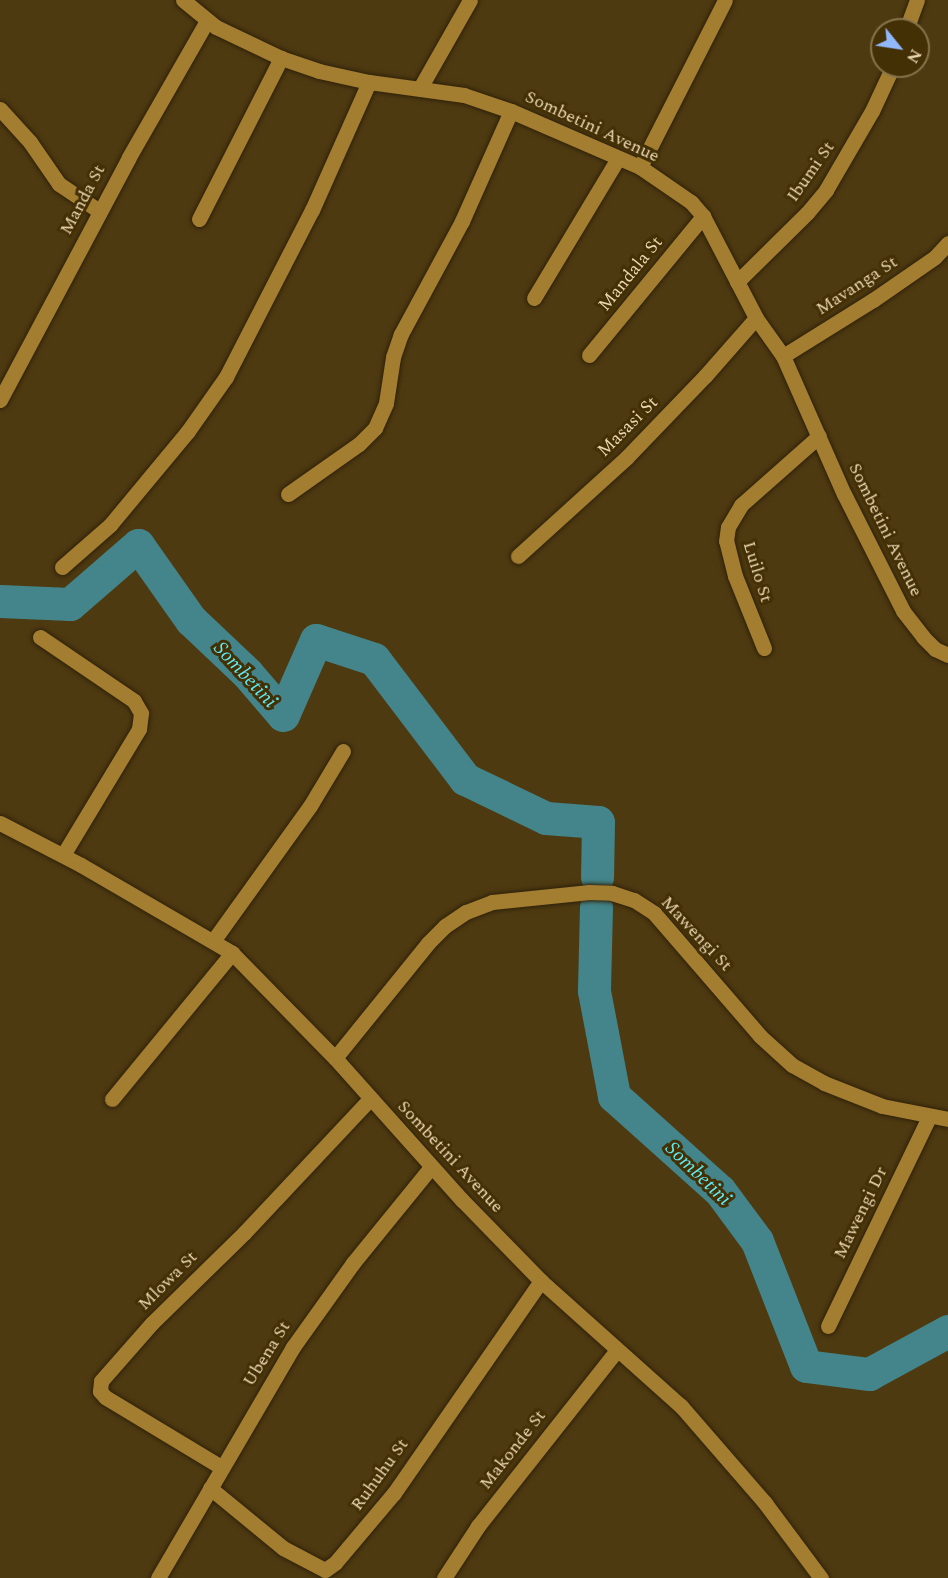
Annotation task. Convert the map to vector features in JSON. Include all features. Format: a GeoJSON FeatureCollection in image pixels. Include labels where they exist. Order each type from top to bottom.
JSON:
{"type":"FeatureCollection","features":[{"type":"Feature","properties":{"kind":"street","name":"Sombetini Avenue"},"geometry":{"type":"LineString","coordinates":[[183,0],[207,21],[281,58],[369,82],[464,95],[511,111],[640,167],[675,189],[703,216],[756,318],[783,356],[844,494],[903,611],[935,649],[948,655]]}},
{"type":"Feature","properties":{"kind":"street"},"geometry":{"type":"LineString","coordinates":[[420,88],[470,0]]}},
{"type":"Feature","properties":{"kind":"street"},"geometry":{"type":"LineString","coordinates":[[640,167],[725,0]]}},
{"type":"Feature","properties":{"kind":"street"},"geometry":{"type":"LineString","coordinates":[[910,18],[917,0]]}},
{"type":"Feature","properties":{"kind":"street","name":"Manda St"},"geometry":{"type":"LineString","coordinates":[[0,400],[99,211],[207,21]]}},
{"type":"Feature","properties":{"kind":"street"},"geometry":{"type":"LineString","coordinates":[[199,219],[281,58]]}},
{"type":"Feature","properties":{"kind":"street","name":"Ibumi St"},"geometry":{"type":"LineString","coordinates":[[737,282],[807,213],[826,190],[872,111],[887,78]]}},
{"type":"Feature","properties":{"kind":"street"},"geometry":{"type":"LineString","coordinates":[[62,567],[110,525],[188,431],[226,377],[312,210],[369,82]]}},
{"type":"Feature","properties":{"kind":"street"},"geometry":{"type":"LineString","coordinates":[[0,109],[30,142],[42,163],[59,184],[99,211]]}},
{"type":"Feature","properties":{"kind":"street"},"geometry":{"type":"LineString","coordinates":[[288,494],[359,444],[379,422],[386,403],[391,367],[401,334],[457,231],[511,111]]}},
{"type":"Feature","properties":{"kind":"street"},"geometry":{"type":"LineString","coordinates":[[534,298],[618,158]]}},
{"type":"Feature","properties":{"kind":"street","name":"Mandala St"},"geometry":{"type":"LineString","coordinates":[[589,355],[703,216]]}},
{"type":"Feature","properties":{"kind":"street","name":"Mavanga St"},"geometry":{"type":"LineString","coordinates":[[783,356],[873,300],[935,256],[948,243]]}},
{"type":"Feature","properties":{"kind":"street","name":"Masasi St"},"geometry":{"type":"LineString","coordinates":[[518,556],[641,443],[756,318]]}},
{"type":"Feature","properties":{"kind":"street","name":"Luilo St"},"geometry":{"type":"LineString","coordinates":[[764,648],[735,576],[726,541],[728,527],[741,505],[819,436]]}},
{"type":"Feature","properties":{"kind":"street"},"geometry":{"type":"LineString","coordinates":[[40,637],[134,701],[141,713],[139,729],[63,855]]}},
{"type":"Feature","properties":{"kind":"street"},"geometry":{"type":"LineString","coordinates":[[213,941],[310,806],[343,751]]}},
{"type":"Feature","properties":{"kind":"street","name":"Sombetini Avenue"},"geometry":{"type":"LineString","coordinates":[[0,823],[63,855],[232,953],[335,1058],[431,1167],[541,1281],[681,1406],[765,1503],[821,1578]]}},
{"type":"Feature","properties":{"kind":"street","name":"Mawengi St"},"geometry":{"type":"LineString","coordinates":[[335,1058],[428,943],[466,912],[492,902],[589,892],[612,893],[634,900],[654,913],[760,1036],[792,1065],[824,1083],[882,1106],[948,1119]]}},
{"type":"Feature","properties":{"kind":"street"},"geometry":{"type":"LineString","coordinates":[[112,1099],[232,953]]}},
{"type":"Feature","properties":{"kind":"street","name":"Mlowa St"},"geometry":{"type":"LineString","coordinates":[[221,1467],[105,1397],[100,1391],[101,1381],[152,1323],[245,1232],[370,1099]]}},
{"type":"Feature","properties":{"kind":"street","name":"Mawengi Dr"},"geometry":{"type":"LineString","coordinates":[[828,1326],[929,1117]]}},
{"type":"Feature","properties":{"kind":"street","name":"Ubena St"},"geometry":{"type":"LineString","coordinates":[[158,1578],[292,1347],[353,1263],[431,1167]]}},
{"type":"Feature","properties":{"kind":"street","name":"Ruhuhu St"},"geometry":{"type":"LineString","coordinates":[[210,1488],[283,1548],[322,1574],[335,1563],[394,1493],[541,1281]]}},
{"type":"Feature","properties":{"kind":"street","name":"Makonde St"},"geometry":{"type":"LineString","coordinates":[[444,1578],[478,1526],[617,1350]]}},
{"type":"Feature","properties":{"kind":"waterway","name":"Sombetini"},"geometry":{"type":"LineString","coordinates":[[0,601],[70,604],[138,545],[191,620],[247,673],[283,715],[316,640],[374,659],[465,779],[546,818],[598,822],[597,877]]}},
{"type":"Feature","properties":{"kind":"waterway","name":"Sombetini"},"geometry":{"type":"LineString","coordinates":[[596,907],[594,991],[614,1096],[720,1191],[757,1241],[806,1366],[869,1374],[948,1331]]}}]}
